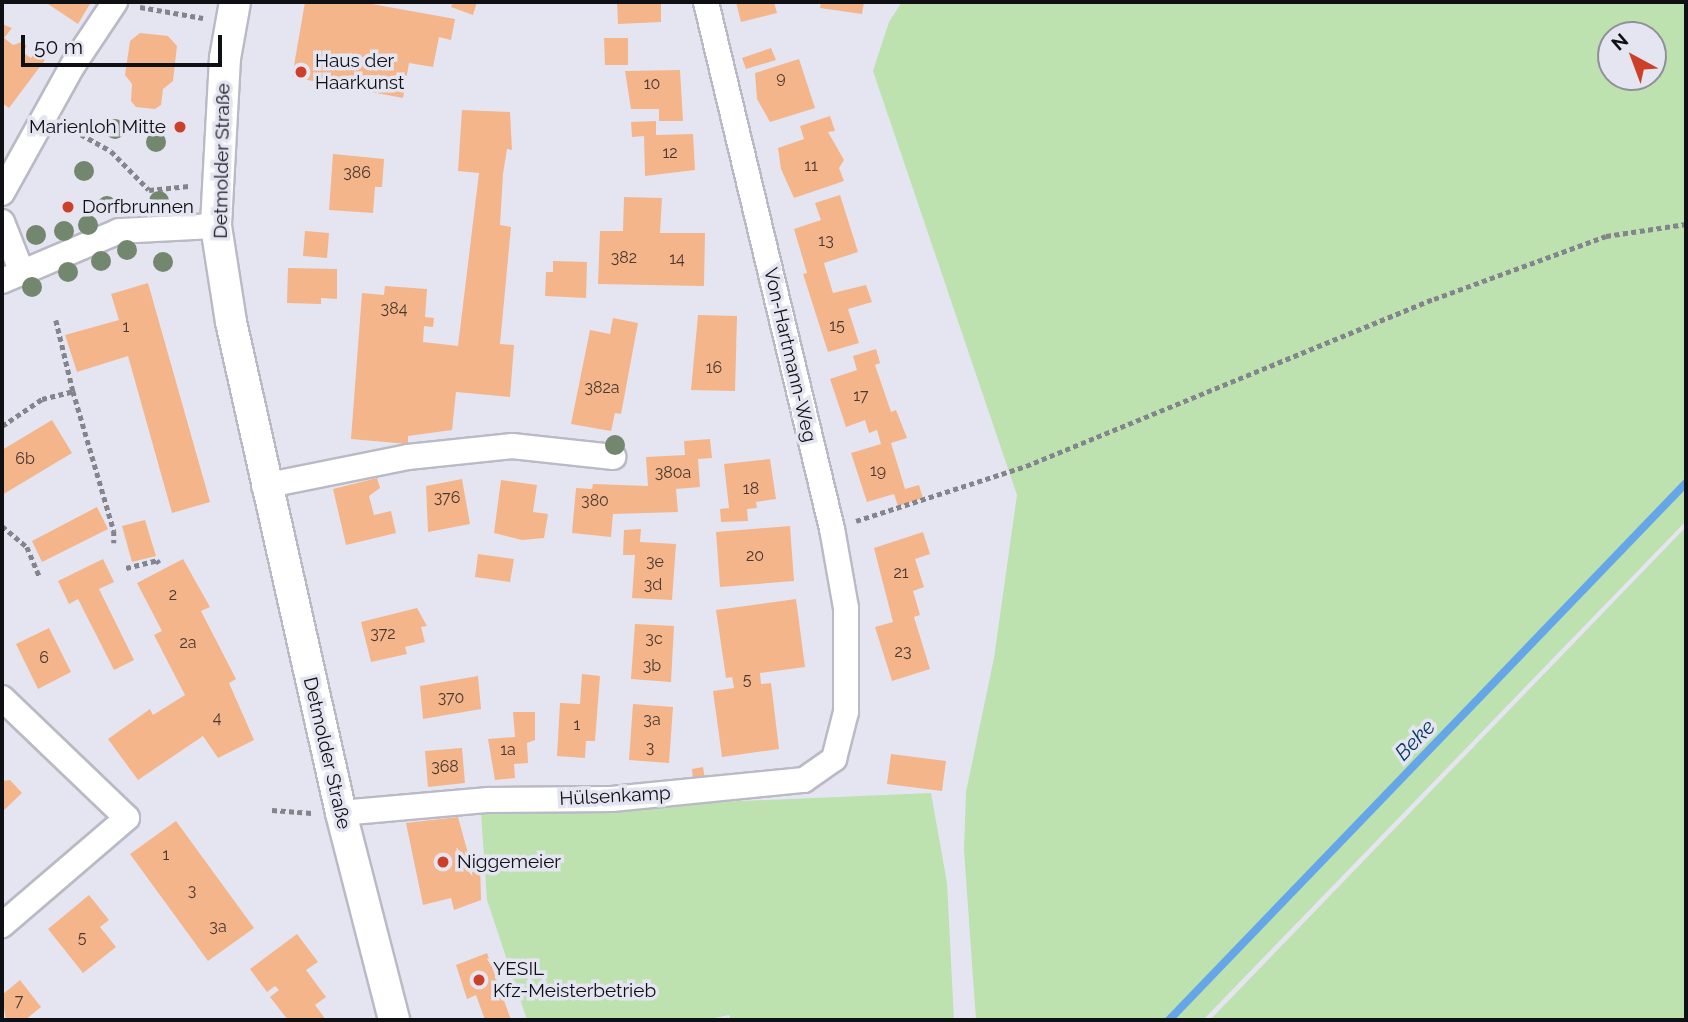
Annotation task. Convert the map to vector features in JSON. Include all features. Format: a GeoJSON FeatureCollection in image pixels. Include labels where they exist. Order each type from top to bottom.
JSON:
{"type":"FeatureCollection","features":[{"type":"Feature","properties":{"kind":"street"},"geometry":{"type":"LineString","coordinates":[[2,193],[45,114],[115,2]]}},
{"type":"Feature","properties":{"kind":"street","name":"Detmolder Straße"},"geometry":{"type":"LineString","coordinates":[[235,2],[225,58],[216,226],[237,358],[264,486],[341,813],[394,1020]]}},
{"type":"Feature","properties":{"kind":"street","name":"Von-Hartmann-Weg"},"geometry":{"type":"LineString","coordinates":[[706,2],[832,529],[846,608],[846,712]]}},
{"type":"Feature","properties":{"kind":"street"},"geometry":{"type":"LineString","coordinates":[[2,222],[11,275],[119,231],[216,226]]}},
{"type":"Feature","properties":{"kind":"street"},"geometry":{"type":"LineString","coordinates":[[264,486],[408,457],[512,446],[613,457]]}},
{"type":"Feature","properties":{"kind":"street"},"geometry":{"type":"LineString","coordinates":[[2,698],[127,818],[2,925]]}},
{"type":"Feature","properties":{"kind":"street","name":"Hülsenkamp"},"geometry":{"type":"LineString","coordinates":[[341,813],[488,800],[612,799],[804,780],[834,759],[846,712]]}},
{"type":"Feature","properties":{"kind":"path"},"geometry":{"type":"LineString","coordinates":[[115,2],[203,18]]}},
{"type":"Feature","properties":{"kind":"path"},"geometry":{"type":"LineString","coordinates":[[45,114],[111,151],[149,190],[189,186]]}},
{"type":"Feature","properties":{"kind":"path"},"geometry":{"type":"LineString","coordinates":[[832,529],[1026,466],[1434,299],[1606,236],[1686,224]]}},
{"type":"Feature","properties":{"kind":"path"},"geometry":{"type":"LineString","coordinates":[[56,320],[73,391],[114,531],[114,542]]}},
{"type":"Feature","properties":{"kind":"path"},"geometry":{"type":"LineString","coordinates":[[2,425],[42,399],[73,391]]}},
{"type":"Feature","properties":{"kind":"path"},"geometry":{"type":"LineString","coordinates":[[2,526],[27,547],[40,577]]}},
{"type":"Feature","properties":{"kind":"path"},"geometry":{"type":"LineString","coordinates":[[126,568],[157,560],[159,563]]}},
{"type":"Feature","properties":{"kind":"path"},"geometry":{"type":"LineString","coordinates":[[272,810],[341,813]]}},
{"type":"Feature","properties":{"kind":"green space"},"geometry":{"type":"Polygon","coordinates":[[[902,2],[1686,2],[1686,521],[1203,1020],[976,1020],[964,850],[966,792],[994,658],[1017,495],[873,71],[889,22],[902,2]]]}},
{"type":"Feature","properties":{"kind":"green space"},"geometry":{"type":"Polygon","coordinates":[[[1686,527],[1686,1020],[1210,1020],[1686,527]]]}},
{"type":"Feature","properties":{"kind":"green space"},"geometry":{"type":"Polygon","coordinates":[[[931,793],[947,883],[954,1020],[731,1020],[729,1015],[705,1020],[527,1020],[487,900],[481,812],[931,793]]]}},
{"type":"Feature","properties":{"kind":"building"},"geometry":{"type":"Polygon","coordinates":[[[45,2],[91,2],[78,24],[45,2]]]}},
{"type":"Feature","properties":{"kind":"building"},"geometry":{"type":"Polygon","coordinates":[[[305,2],[361,2],[455,19],[451,40],[439,37],[433,67],[409,63],[403,98],[292,77],[305,2]]]}},
{"type":"Feature","properties":{"kind":"building"},"geometry":{"type":"Polygon","coordinates":[[[453,2],[477,2],[473,15],[451,7],[453,2]]]}},
{"type":"Feature","properties":{"kind":"building"},"geometry":{"type":"Polygon","coordinates":[[[617,2],[661,2],[661,22],[618,24],[617,2]]]}},
{"type":"Feature","properties":{"kind":"building"},"geometry":{"type":"Polygon","coordinates":[[[736,2],[774,2],[777,13],[741,22],[736,2]]]}},
{"type":"Feature","properties":{"kind":"building"},"geometry":{"type":"Polygon","coordinates":[[[821,2],[864,2],[862,14],[820,8],[821,2]]]}},
{"type":"Feature","properties":{"kind":"building"},"geometry":{"type":"Polygon","coordinates":[[[2,24],[12,28],[4,38],[13,45],[22,42],[27,46],[22,52],[31,58],[33,55],[45,60],[9,108],[2,103],[2,24]]]}},
{"type":"Feature","properties":{"kind":"building"},"geometry":{"type":"Polygon","coordinates":[[[140,33],[168,36],[177,46],[173,81],[163,89],[161,105],[155,109],[136,107],[131,101],[132,84],[125,75],[130,41],[140,33]]]}},
{"type":"Feature","properties":{"kind":"building"},"geometry":{"type":"Polygon","coordinates":[[[604,38],[628,38],[628,65],[605,65],[604,38]]]}},
{"type":"Feature","properties":{"kind":"building"},"geometry":{"type":"Polygon","coordinates":[[[771,48],[776,60],[746,69],[742,58],[771,48]]]}},
{"type":"Feature","properties":{"kind":"building"},"geometry":{"type":"Polygon","coordinates":[[[799,59],[815,108],[770,122],[757,99],[755,73],[799,59]]]}},
{"type":"Feature","properties":{"kind":"building"},"geometry":{"type":"Polygon","coordinates":[[[680,70],[683,121],[659,121],[659,109],[631,109],[625,71],[680,70]]]}},
{"type":"Feature","properties":{"kind":"building"},"geometry":{"type":"Polygon","coordinates":[[[462,110],[510,112],[512,150],[507,149],[500,225],[511,227],[500,344],[514,345],[510,397],[456,392],[452,430],[408,436],[408,444],[351,439],[362,293],[384,295],[385,286],[427,289],[425,317],[434,318],[433,327],[424,326],[423,342],[458,346],[479,173],[458,171],[462,110]]]}},
{"type":"Feature","properties":{"kind":"building"},"geometry":{"type":"Polygon","coordinates":[[[830,116],[835,131],[828,132],[844,160],[839,168],[844,181],[794,198],[781,169],[778,148],[804,139],[800,126],[830,116]]]}},
{"type":"Feature","properties":{"kind":"building"},"geometry":{"type":"Polygon","coordinates":[[[656,121],[656,135],[693,134],[695,170],[645,176],[644,136],[632,137],[631,122],[656,121]]]}},
{"type":"Feature","properties":{"kind":"building"},"geometry":{"type":"Polygon","coordinates":[[[333,154],[384,159],[382,187],[375,187],[373,213],[329,210],[333,154]]]}},
{"type":"Feature","properties":{"kind":"building"},"geometry":{"type":"Polygon","coordinates":[[[840,195],[858,252],[824,263],[825,267],[833,293],[866,285],[872,302],[848,309],[859,343],[828,352],[803,274],[807,273],[794,229],[821,220],[815,203],[840,195]]]}},
{"type":"Feature","properties":{"kind":"building"},"geometry":{"type":"Polygon","coordinates":[[[624,197],[662,198],[660,233],[705,233],[704,286],[598,284],[600,231],[623,231],[624,197]]]}},
{"type":"Feature","properties":{"kind":"building"},"geometry":{"type":"Polygon","coordinates":[[[305,231],[329,233],[327,258],[303,256],[305,231]]]}},
{"type":"Feature","properties":{"kind":"building"},"geometry":{"type":"Polygon","coordinates":[[[553,261],[587,262],[586,298],[545,296],[546,272],[553,272],[553,261]]]}},
{"type":"Feature","properties":{"kind":"building"},"geometry":{"type":"Polygon","coordinates":[[[288,268],[337,269],[337,299],[321,298],[321,304],[287,303],[288,268]]]}},
{"type":"Feature","properties":{"kind":"building"},"geometry":{"type":"Polygon","coordinates":[[[148,283],[210,502],[172,513],[128,356],[77,372],[65,335],[119,320],[111,294],[148,283]]]}},
{"type":"Feature","properties":{"kind":"building"},"geometry":{"type":"Polygon","coordinates":[[[698,315],[737,316],[735,391],[691,390],[698,315]]]}},
{"type":"Feature","properties":{"kind":"building"},"geometry":{"type":"Polygon","coordinates":[[[613,318],[638,323],[621,414],[615,413],[611,431],[571,424],[590,330],[610,334],[613,318]]]}},
{"type":"Feature","properties":{"kind":"building"},"geometry":{"type":"Polygon","coordinates":[[[876,349],[880,363],[875,365],[891,412],[896,410],[907,438],[891,443],[905,489],[919,485],[923,498],[898,506],[894,494],[867,502],[851,453],[881,444],[877,430],[869,433],[865,420],[846,427],[830,379],[857,370],[853,356],[876,349]]]}},
{"type":"Feature","properties":{"kind":"building"},"geometry":{"type":"Polygon","coordinates":[[[52,420],[72,453],[2,495],[2,450],[52,420]]]}},
{"type":"Feature","properties":{"kind":"building"},"geometry":{"type":"Polygon","coordinates":[[[710,439],[712,458],[698,459],[700,487],[676,489],[678,512],[613,514],[611,537],[572,533],[576,488],[592,489],[593,484],[648,486],[646,457],[685,455],[684,441],[710,439]]]}},
{"type":"Feature","properties":{"kind":"building"},"geometry":{"type":"Polygon","coordinates":[[[770,459],[776,499],[756,502],[757,508],[747,509],[748,521],[721,522],[720,509],[729,508],[724,464],[770,459]]]}},
{"type":"Feature","properties":{"kind":"building"},"geometry":{"type":"Polygon","coordinates":[[[377,478],[380,488],[369,496],[374,515],[391,511],[396,533],[346,545],[333,489],[377,478]]]}},
{"type":"Feature","properties":{"kind":"building"},"geometry":{"type":"Polygon","coordinates":[[[462,479],[470,524],[428,532],[426,486],[462,479]]]}},
{"type":"Feature","properties":{"kind":"building"},"geometry":{"type":"Polygon","coordinates":[[[501,480],[537,485],[533,512],[548,514],[544,538],[522,540],[494,533],[501,480]]]}},
{"type":"Feature","properties":{"kind":"building"},"geometry":{"type":"Polygon","coordinates":[[[97,507],[108,529],[42,562],[32,541],[97,507]]]}},
{"type":"Feature","properties":{"kind":"building"},"geometry":{"type":"Polygon","coordinates":[[[145,520],[156,556],[132,562],[122,526],[145,520]]]}},
{"type":"Feature","properties":{"kind":"building"},"geometry":{"type":"Polygon","coordinates":[[[790,526],[794,581],[720,587],[716,532],[790,526]]]}},
{"type":"Feature","properties":{"kind":"building"},"geometry":{"type":"Polygon","coordinates":[[[641,529],[640,542],[676,544],[672,600],[632,598],[635,555],[623,555],[624,530],[641,529]]]}},
{"type":"Feature","properties":{"kind":"building"},"geometry":{"type":"Polygon","coordinates":[[[923,532],[930,554],[915,559],[924,587],[913,591],[920,615],[914,617],[930,669],[892,681],[875,627],[893,622],[874,548],[923,532]]]}},
{"type":"Feature","properties":{"kind":"building"},"geometry":{"type":"Polygon","coordinates":[[[478,554],[514,559],[510,582],[475,577],[478,554]]]}},
{"type":"Feature","properties":{"kind":"building"},"geometry":{"type":"Polygon","coordinates":[[[103,559],[114,582],[99,589],[134,660],[114,670],[78,599],[69,604],[58,581],[103,559]]]}},
{"type":"Feature","properties":{"kind":"building"},"geometry":{"type":"Polygon","coordinates":[[[183,559],[210,607],[201,611],[236,679],[229,683],[254,740],[218,758],[203,736],[138,780],[108,739],[150,709],[153,715],[185,695],[154,635],[162,631],[137,583],[183,559]]]}},
{"type":"Feature","properties":{"kind":"building"},"geometry":{"type":"Polygon","coordinates":[[[796,599],[805,667],[760,673],[761,684],[771,683],[779,749],[722,757],[713,691],[734,688],[732,677],[726,678],[716,610],[796,599]]]}},
{"type":"Feature","properties":{"kind":"building"},"geometry":{"type":"Polygon","coordinates":[[[417,608],[427,626],[421,627],[425,642],[405,647],[407,654],[371,662],[361,622],[417,608]]]}},
{"type":"Feature","properties":{"kind":"building"},"geometry":{"type":"Polygon","coordinates":[[[635,624],[674,626],[671,682],[631,679],[635,624]]]}},
{"type":"Feature","properties":{"kind":"building"},"geometry":{"type":"Polygon","coordinates":[[[49,628],[71,672],[38,689],[16,644],[49,628]]]}},
{"type":"Feature","properties":{"kind":"building"},"geometry":{"type":"Polygon","coordinates":[[[582,674],[600,676],[595,741],[586,741],[585,758],[557,756],[560,703],[580,704],[582,674]]]}},
{"type":"Feature","properties":{"kind":"building"},"geometry":{"type":"Polygon","coordinates":[[[478,676],[481,709],[423,719],[420,686],[478,676]]]}},
{"type":"Feature","properties":{"kind":"building"},"geometry":{"type":"Polygon","coordinates":[[[633,704],[673,707],[669,763],[629,760],[633,704]]]}},
{"type":"Feature","properties":{"kind":"building"},"geometry":{"type":"Polygon","coordinates":[[[513,712],[535,712],[535,740],[527,743],[528,763],[514,764],[515,778],[495,780],[488,739],[515,737],[513,712]]]}},
{"type":"Feature","properties":{"kind":"building"},"geometry":{"type":"Polygon","coordinates":[[[462,748],[465,783],[428,787],[425,751],[462,748]]]}},
{"type":"Feature","properties":{"kind":"building"},"geometry":{"type":"Polygon","coordinates":[[[891,754],[946,761],[942,791],[887,784],[891,754]]]}},
{"type":"Feature","properties":{"kind":"building"},"geometry":{"type":"Polygon","coordinates":[[[703,767],[705,780],[693,781],[692,769],[703,767]]]}},
{"type":"Feature","properties":{"kind":"building"},"geometry":{"type":"Polygon","coordinates":[[[10,780],[22,793],[2,812],[2,781],[10,780]]]}},
{"type":"Feature","properties":{"kind":"building","name":"Niggemeier"},"geometry":{"type":"Polygon","coordinates":[[[458,817],[471,864],[480,861],[481,900],[454,910],[451,898],[423,905],[406,823],[458,817]]]}},
{"type":"Feature","properties":{"kind":"building"},"geometry":{"type":"Polygon","coordinates":[[[176,821],[254,928],[208,961],[130,854],[176,821]]]}},
{"type":"Feature","properties":{"kind":"building"},"geometry":{"type":"Polygon","coordinates":[[[89,895],[109,920],[100,927],[116,947],[83,973],[48,929],[89,895]]]}},
{"type":"Feature","properties":{"kind":"building"},"geometry":{"type":"Polygon","coordinates":[[[297,934],[318,962],[306,970],[326,997],[315,1005],[326,1020],[288,1020],[270,997],[279,990],[275,986],[267,992],[250,969],[297,934]]]}},
{"type":"Feature","properties":{"kind":"building","name":"YESIL Kfz-Meisterbetrieb"},"geometry":{"type":"Polygon","coordinates":[[[487,953],[511,1020],[485,1020],[476,995],[467,999],[456,965],[487,953]]]}},
{"type":"Feature","properties":{"kind":"building"},"geometry":{"type":"Polygon","coordinates":[[[20,980],[41,1007],[25,1020],[6,1020],[2,995],[20,980]]]}},
{"type":"Feature","properties":{"kind":"waterway","name":"Beke"},"geometry":{"type":"LineString","coordinates":[[1169,1020],[1686,483]]}},
{"type":"Feature","properties":{"kind":"place","name":"Haus der Haarkunst"},"geometry":{"type":"Point","coordinates":[301,72]}},
{"type":"Feature","properties":{"kind":"place","name":"Marienloh Mitte"},"geometry":{"type":"Point","coordinates":[180,127]}},
{"type":"Feature","properties":{"kind":"place","name":"Dorfbrunnen"},"geometry":{"type":"Point","coordinates":[68,207]}},
{"type":"Feature","properties":{"kind":"place","name":"Niggemeier"},"geometry":{"type":"Point","coordinates":[443,862]}},
{"type":"Feature","properties":{"kind":"place","name":"YESIL Kfz-Meisterbetrieb"},"geometry":{"type":"Point","coordinates":[479,980]}}]}
